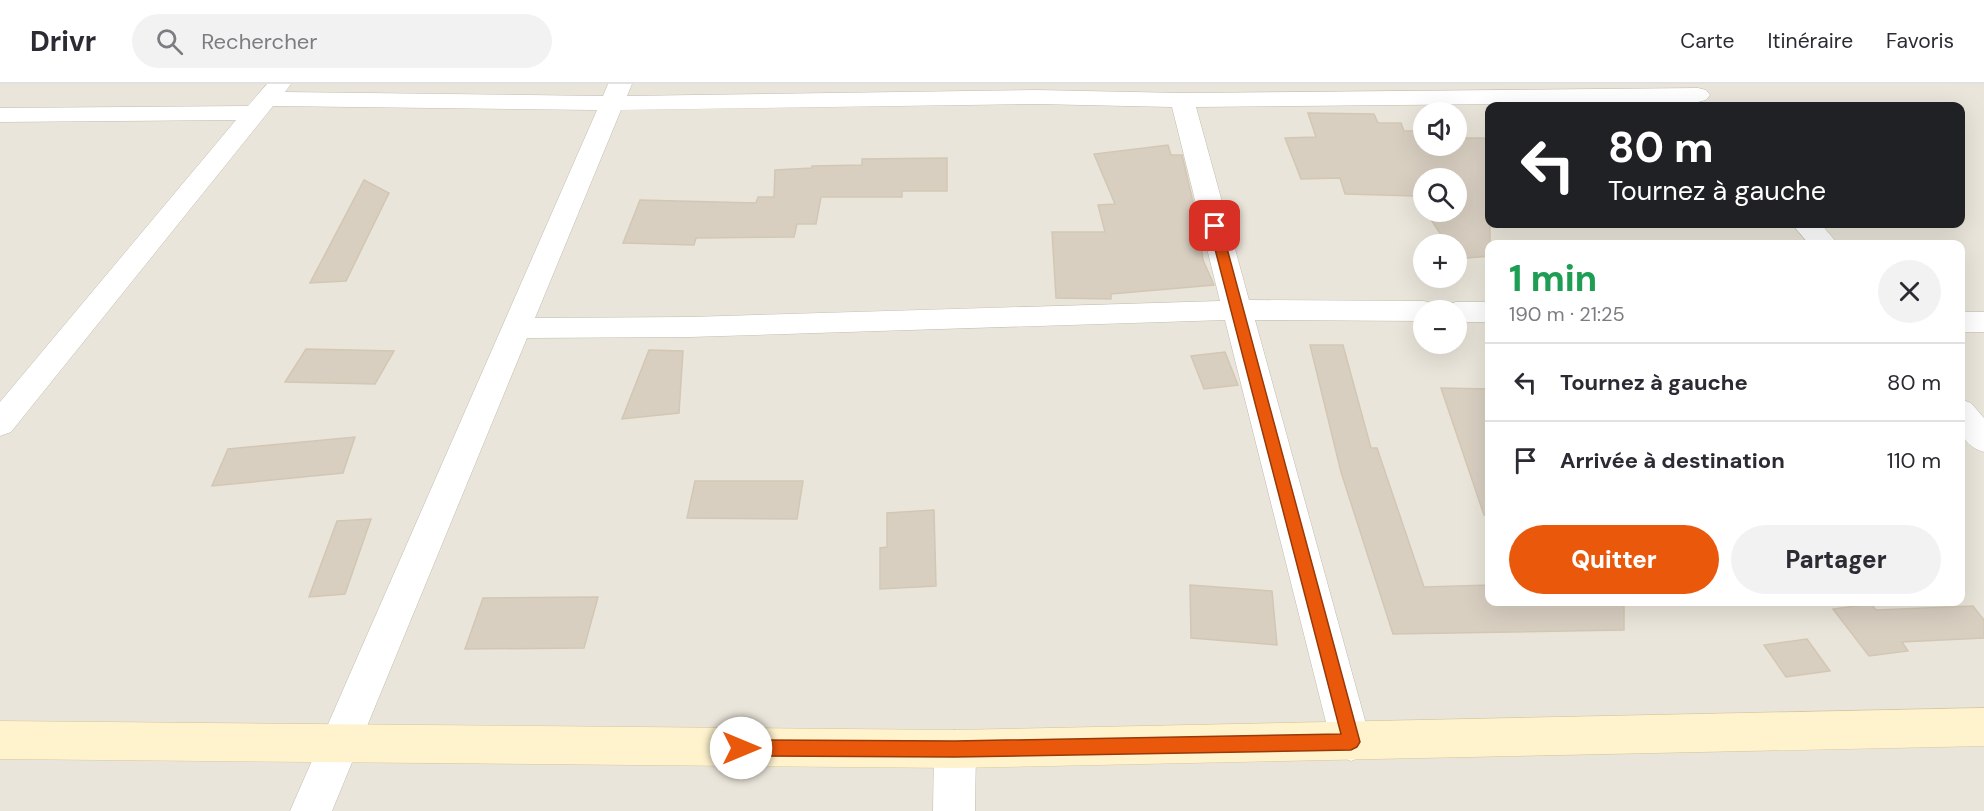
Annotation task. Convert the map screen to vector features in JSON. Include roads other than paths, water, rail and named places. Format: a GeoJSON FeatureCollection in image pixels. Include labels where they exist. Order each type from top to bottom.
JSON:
{"type":"FeatureCollection","features":[{"type":"Feature","properties":{"kind":"street"},"geometry":{"type":"LineString","coordinates":[[0,115],[267,99],[616,94],[1037,91],[1182,100],[1359,91],[1699,95]]}},
{"type":"Feature","properties":{"kind":"street"},"geometry":{"type":"LineString","coordinates":[[311,811],[337,745],[518,328],[616,94]]}},
{"type":"Feature","properties":{"kind":"street"},"geometry":{"type":"LineString","coordinates":[[0,424],[267,99]]}},
{"type":"Feature","properties":{"kind":"street"},"geometry":{"type":"LineString","coordinates":[[1182,100],[1351,742]]}},
{"type":"Feature","properties":{"kind":"street"},"geometry":{"type":"LineString","coordinates":[[1810,228],[1820,240]]}},
{"type":"Feature","properties":{"kind":"street"},"geometry":{"type":"LineString","coordinates":[[518,328],[690,327],[1237,310],[1413,311]]}},
{"type":"Feature","properties":{"kind":"street"},"geometry":{"type":"LineString","coordinates":[[1467,312],[1485,312]]}},
{"type":"Feature","properties":{"kind":"street"},"geometry":{"type":"LineString","coordinates":[[1965,322],[1984,322]]}},
{"type":"Feature","properties":{"kind":"street"},"geometry":{"type":"LineString","coordinates":[[1965,417],[1984,440]]}},
{"type":"Feature","properties":{"kind":"street"},"geometry":{"type":"LineString","coordinates":[[0,740],[337,745],[955,749],[1351,742],[1984,726]]}},
{"type":"Feature","properties":{"kind":"street"},"geometry":{"type":"LineString","coordinates":[[954,811],[955,749]]}}]}
